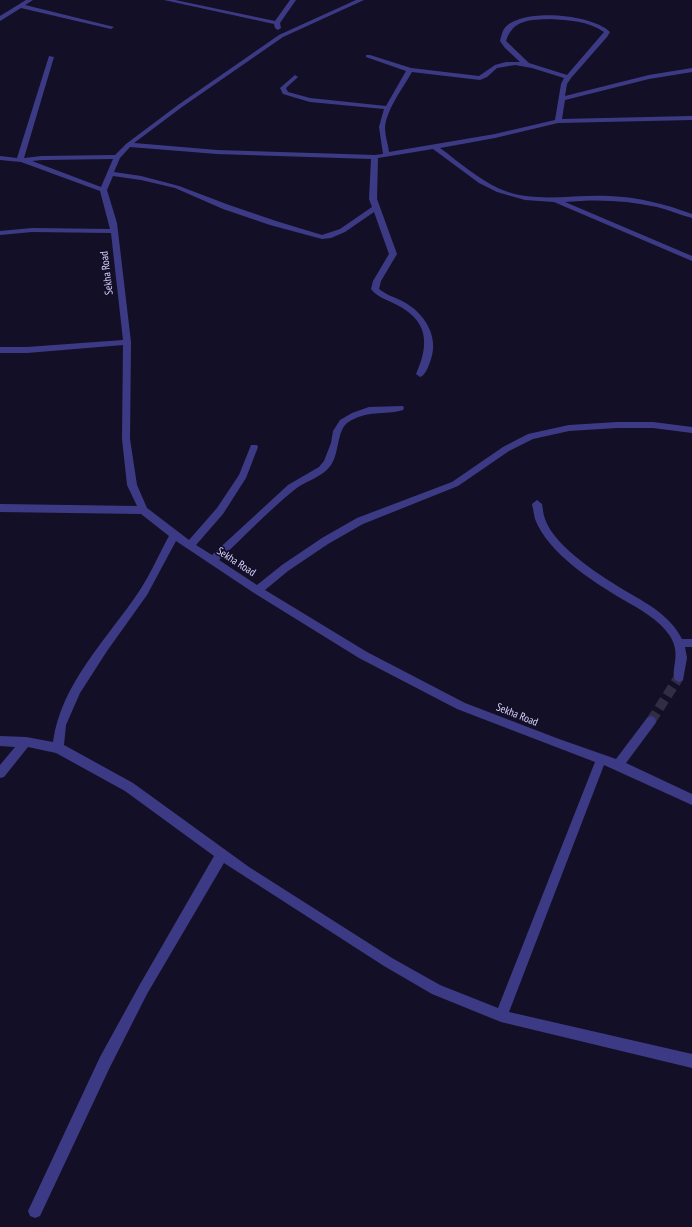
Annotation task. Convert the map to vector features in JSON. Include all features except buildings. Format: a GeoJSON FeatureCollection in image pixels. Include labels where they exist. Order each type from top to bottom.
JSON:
{"type":"FeatureCollection","features":[{"type":"Feature","properties":{"kind":"street"},"geometry":{"type":"LineString","coordinates":[[0,19],[30,0]]}},
{"type":"Feature","properties":{"kind":"street"},"geometry":{"type":"LineString","coordinates":[[167,0],[277,23]]}},
{"type":"Feature","properties":{"kind":"street"},"geometry":{"type":"LineString","coordinates":[[277,23],[293,0]]}},
{"type":"Feature","properties":{"kind":"street"},"geometry":{"type":"LineString","coordinates":[[21,160],[103,190],[117,157],[128,145],[180,106],[281,36],[361,0]]}},
{"type":"Feature","properties":{"kind":"street"},"geometry":{"type":"LineString","coordinates":[[20,6],[110,27]]}},
{"type":"Feature","properties":{"kind":"street"},"geometry":{"type":"LineString","coordinates":[[527,65],[507,47],[503,41],[506,30],[518,21],[539,17],[565,18],[592,24],[607,32],[568,77],[564,84],[558,120]]}},
{"type":"Feature","properties":{"kind":"street"},"geometry":{"type":"LineString","coordinates":[[277,23],[281,36]]}},
{"type":"Feature","properties":{"kind":"street"},"geometry":{"type":"LineString","coordinates":[[368,56],[410,70],[477,78],[484,77],[490,70],[500,65],[513,64],[527,65],[568,77]]}},
{"type":"Feature","properties":{"kind":"street"},"geometry":{"type":"LineString","coordinates":[[21,160],[52,57]]}},
{"type":"Feature","properties":{"kind":"street"},"geometry":{"type":"LineString","coordinates":[[386,155],[386,144],[382,126],[389,108],[410,70]]}},
{"type":"Feature","properties":{"kind":"street"},"geometry":{"type":"LineString","coordinates":[[562,99],[649,77],[692,70]]}},
{"type":"Feature","properties":{"kind":"street"},"geometry":{"type":"LineString","coordinates":[[295,77],[283,88],[285,93],[310,100],[389,108]]}},
{"type":"Feature","properties":{"kind":"street"},"geometry":{"type":"LineString","coordinates":[[128,145],[217,152],[375,157],[495,136],[558,120],[692,118]]}},
{"type":"Feature","properties":{"kind":"street"},"geometry":{"type":"LineString","coordinates":[[435,147],[481,182],[499,191],[525,198],[555,200],[601,197],[634,199],[668,207],[692,216]]}},
{"type":"Feature","properties":{"kind":"street"},"geometry":{"type":"LineString","coordinates":[[0,158],[21,160],[42,158],[117,157]]}},
{"type":"Feature","properties":{"kind":"street"},"geometry":{"type":"LineString","coordinates":[[375,157],[373,199],[393,254],[375,284],[375,290],[405,306],[417,316],[422,323],[426,331],[429,344],[420,374]]}},
{"type":"Feature","properties":{"kind":"street"},"geometry":{"type":"LineString","coordinates":[[110,173],[141,178],[178,187],[239,212],[327,238],[337,235],[376,208]]}},
{"type":"Feature","properties":{"kind":"street","name":"Sekha Road"},"geometry":{"type":"LineString","coordinates":[[103,190],[114,223],[127,342],[126,440],[132,485],[143,510],[174,536],[189,546],[363,655],[461,706],[558,744],[618,765],[692,800]]}},
{"type":"Feature","properties":{"kind":"street"},"geometry":{"type":"LineString","coordinates":[[555,200],[692,259]]}},
{"type":"Feature","properties":{"kind":"street"},"geometry":{"type":"LineString","coordinates":[[0,233],[46,230],[114,231]]}},
{"type":"Feature","properties":{"kind":"street"},"geometry":{"type":"LineString","coordinates":[[0,350],[27,350],[127,342]]}},
{"type":"Feature","properties":{"kind":"street"},"geometry":{"type":"LineString","coordinates":[[212,561],[291,488],[328,463],[335,443],[337,431],[343,422],[355,415],[369,410],[400,408]]}},
{"type":"Feature","properties":{"kind":"street"},"geometry":{"type":"LineString","coordinates":[[257,590],[285,568],[325,541],[360,521],[455,484],[506,449],[531,436],[569,428],[617,424],[653,425],[692,430]]}},
{"type":"Feature","properties":{"kind":"street"},"geometry":{"type":"LineString","coordinates":[[189,546],[220,511],[242,476],[254,447]]}},
{"type":"Feature","properties":{"kind":"street"},"geometry":{"type":"LineString","coordinates":[[537,504],[540,519],[546,530],[562,550],[574,560],[661,619],[671,629],[679,643],[682,656],[679,677]]}},
{"type":"Feature","properties":{"kind":"street"},"geometry":{"type":"LineString","coordinates":[[0,508],[143,510]]}},
{"type":"Feature","properties":{"kind":"street"},"geometry":{"type":"LineString","coordinates":[[58,748],[61,725],[76,690],[103,648],[144,592],[174,536]]}},
{"type":"Feature","properties":{"kind":"street"},"geometry":{"type":"LineString","coordinates":[[679,643],[692,643]]}},
{"type":"Feature","properties":{"kind":"street"},"geometry":{"type":"LineString","coordinates":[[618,765],[651,721]]}},
{"type":"Feature","properties":{"kind":"street"},"geometry":{"type":"LineString","coordinates":[[0,741],[26,742],[58,748],[129,787],[245,871],[388,962],[436,990],[501,1016],[692,1061]]}},
{"type":"Feature","properties":{"kind":"street"},"geometry":{"type":"LineString","coordinates":[[0,773],[26,742]]}},
{"type":"Feature","properties":{"kind":"street"},"geometry":{"type":"LineString","coordinates":[[501,1016],[601,760]]}},
{"type":"Feature","properties":{"kind":"street"},"geometry":{"type":"LineString","coordinates":[[35,1211],[105,1062],[143,990],[222,854]]}},
{"type":"Feature","properties":{"kind":"tunnel"},"geometry":{"type":"LineString","coordinates":[[651,721],[679,677]]}}]}
